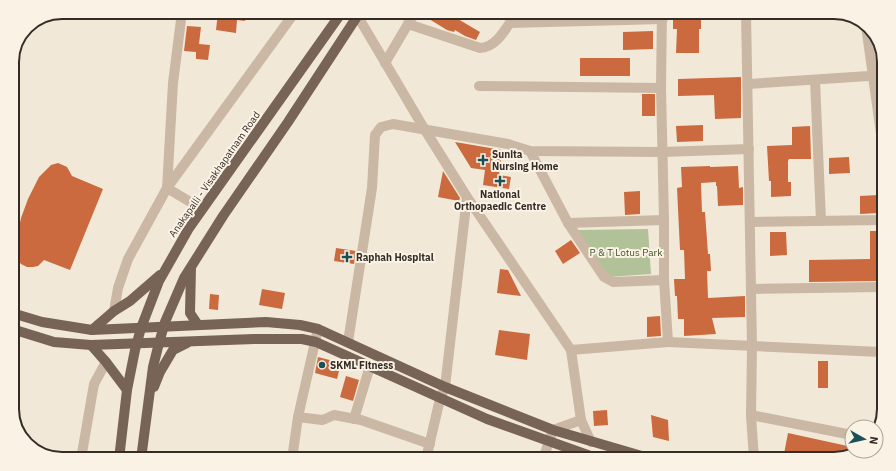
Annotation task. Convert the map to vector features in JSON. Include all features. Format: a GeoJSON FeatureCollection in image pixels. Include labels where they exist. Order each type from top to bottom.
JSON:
{"type":"FeatureCollection","features":[{"type":"Feature","properties":{"kind":"main road","name":"Anakapalli - Visakhapatnam Road"},"geometry":{"type":"LineString","coordinates":[[120,452],[127,390],[137,344],[141,328],[159,281],[189,228],[337,19]]}},
{"type":"Feature","properties":{"kind":"main road"},"geometry":{"type":"LineString","coordinates":[[142,452],[153,367],[163,327],[184,278],[223,216],[288,122],[355,19]]}},
{"type":"Feature","properties":{"kind":"main road"},"geometry":{"type":"LineString","coordinates":[[192,266],[190,313],[198,325]]}},
{"type":"Feature","properties":{"kind":"main road"},"geometry":{"type":"LineString","coordinates":[[92,330],[114,311],[130,301],[165,270]]}},
{"type":"Feature","properties":{"kind":"main road"},"geometry":{"type":"LineString","coordinates":[[19,315],[42,322],[92,330],[246,322],[282,323],[318,329],[445,387],[553,430],[627,452]]}},
{"type":"Feature","properties":{"kind":"main road"},"geometry":{"type":"LineString","coordinates":[[19,331],[54,342],[91,345],[278,338],[302,339],[316,342],[487,419],[579,452]]}},
{"type":"Feature","properties":{"kind":"main road"},"geometry":{"type":"LineString","coordinates":[[148,400],[160,372],[173,350],[191,341]]}},
{"type":"Feature","properties":{"kind":"main road"},"geometry":{"type":"LineString","coordinates":[[91,345],[127,390]]}},
{"type":"Feature","properties":{"kind":"street"},"geometry":{"type":"LineString","coordinates":[[167,188],[173,83],[181,19]]}},
{"type":"Feature","properties":{"kind":"street"},"geometry":{"type":"LineString","coordinates":[[114,311],[118,288],[128,259],[167,188],[290,19]]}},
{"type":"Feature","properties":{"kind":"street"},"geometry":{"type":"LineString","coordinates":[[361,19],[385,63],[467,197],[571,350],[581,420],[591,442]]}},
{"type":"Feature","properties":{"kind":"street"},"geometry":{"type":"LineString","coordinates":[[385,63],[411,19]]}},
{"type":"Feature","properties":{"kind":"street"},"geometry":{"type":"LineString","coordinates":[[408,24],[480,48],[487,48],[496,42],[513,19]]}},
{"type":"Feature","properties":{"kind":"street"},"geometry":{"type":"LineString","coordinates":[[510,23],[597,19]]}},
{"type":"Feature","properties":{"kind":"street"},"geometry":{"type":"LineString","coordinates":[[662,19],[661,88],[664,280],[668,342]]}},
{"type":"Feature","properties":{"kind":"street"},"geometry":{"type":"LineString","coordinates":[[746,19],[751,222],[751,415],[754,452]]}},
{"type":"Feature","properties":{"kind":"street"},"geometry":{"type":"LineString","coordinates":[[867,35],[877,105]]}},
{"type":"Feature","properties":{"kind":"street"},"geometry":{"type":"LineString","coordinates":[[748,84],[877,76]]}},
{"type":"Feature","properties":{"kind":"street"},"geometry":{"type":"LineString","coordinates":[[815,80],[821,221]]}},
{"type":"Feature","properties":{"kind":"street"},"geometry":{"type":"LineString","coordinates":[[479,86],[661,88]]}},
{"type":"Feature","properties":{"kind":"street"},"geometry":{"type":"LineString","coordinates":[[348,342],[372,188],[375,135],[381,127],[393,124],[508,144],[530,151],[662,152],[749,149]]}},
{"type":"Feature","properties":{"kind":"street"},"geometry":{"type":"LineString","coordinates":[[530,151],[568,223],[600,272],[608,280],[620,282],[664,280]]}},
{"type":"Feature","properties":{"kind":"street"},"geometry":{"type":"LineString","coordinates":[[167,188],[202,209]]}},
{"type":"Feature","properties":{"kind":"street"},"geometry":{"type":"LineString","coordinates":[[428,452],[440,399],[445,387],[467,197]]}},
{"type":"Feature","properties":{"kind":"street"},"geometry":{"type":"LineString","coordinates":[[568,223],[664,220]]}},
{"type":"Feature","properties":{"kind":"street"},"geometry":{"type":"LineString","coordinates":[[751,222],[877,220]]}},
{"type":"Feature","properties":{"kind":"street"},"geometry":{"type":"LineString","coordinates":[[751,290],[877,287]]}},
{"type":"Feature","properties":{"kind":"street"},"geometry":{"type":"LineString","coordinates":[[293,452],[298,417],[318,329]]}},
{"type":"Feature","properties":{"kind":"street"},"geometry":{"type":"LineString","coordinates":[[571,350],[668,342],[877,352]]}},
{"type":"Feature","properties":{"kind":"street"},"geometry":{"type":"LineString","coordinates":[[82,452],[94,384],[106,362]]}},
{"type":"Feature","properties":{"kind":"street"},"geometry":{"type":"LineString","coordinates":[[354,419],[370,366]]}},
{"type":"Feature","properties":{"kind":"street"},"geometry":{"type":"LineString","coordinates":[[298,417],[322,420],[334,415],[369,422],[430,444]]}},
{"type":"Feature","properties":{"kind":"street"},"geometry":{"type":"LineString","coordinates":[[751,415],[844,434]]}},
{"type":"Feature","properties":{"kind":"street"},"geometry":{"type":"LineString","coordinates":[[545,452],[553,430],[581,420]]}},
{"type":"Feature","properties":{"kind":"green space","name":"P & T Lotus Park"},"geometry":{"type":"Polygon","coordinates":[[[648,229],[651,274],[608,277],[577,230],[648,229]]]}},
{"type":"Feature","properties":{"kind":"building"},"geometry":{"type":"Polygon","coordinates":[[[217,19],[245,19],[245,21],[237,20],[236,33],[216,30],[217,19]]]}},
{"type":"Feature","properties":{"kind":"building"},"geometry":{"type":"Polygon","coordinates":[[[429,19],[458,19],[480,32],[476,40],[455,30],[454,32],[447,30],[429,19]]]}},
{"type":"Feature","properties":{"kind":"building"},"geometry":{"type":"Polygon","coordinates":[[[673,19],[701,19],[701,29],[699,29],[699,53],[676,53],[677,29],[673,29],[673,19]]]}},
{"type":"Feature","properties":{"kind":"building"},"geometry":{"type":"Polygon","coordinates":[[[187,26],[201,27],[199,44],[210,45],[208,60],[196,59],[196,52],[184,51],[187,26]]]}},
{"type":"Feature","properties":{"kind":"building"},"geometry":{"type":"Polygon","coordinates":[[[653,31],[653,49],[623,50],[623,32],[653,31]]]}},
{"type":"Feature","properties":{"kind":"building"},"geometry":{"type":"Polygon","coordinates":[[[580,58],[630,58],[630,76],[580,76],[580,58]]]}},
{"type":"Feature","properties":{"kind":"building"},"geometry":{"type":"Polygon","coordinates":[[[741,77],[741,118],[715,119],[714,95],[678,96],[678,79],[741,77]]]}},
{"type":"Feature","properties":{"kind":"building"},"geometry":{"type":"Polygon","coordinates":[[[642,94],[655,94],[655,116],[642,116],[642,94]]]}},
{"type":"Feature","properties":{"kind":"building"},"geometry":{"type":"Polygon","coordinates":[[[703,125],[703,141],[677,142],[676,126],[703,125]]]}},
{"type":"Feature","properties":{"kind":"building"},"geometry":{"type":"Polygon","coordinates":[[[810,126],[811,159],[789,159],[788,161],[788,182],[791,182],[791,196],[771,197],[771,181],[769,181],[767,146],[792,145],[792,127],[810,126]]]}},
{"type":"Feature","properties":{"kind":"building"},"geometry":{"type":"Polygon","coordinates":[[[455,142],[502,150],[499,175],[511,177],[509,189],[483,185],[485,170],[471,168],[455,142]]]}},
{"type":"Feature","properties":{"kind":"building"},"geometry":{"type":"Polygon","coordinates":[[[849,157],[850,173],[829,174],[829,158],[849,157]]]}},
{"type":"Feature","properties":{"kind":"building"},"geometry":{"type":"Polygon","coordinates":[[[58,163],[67,167],[72,176],[103,189],[70,270],[44,260],[38,266],[33,267],[27,267],[19,261],[19,227],[21,218],[28,199],[39,177],[51,165],[58,163]]]}},
{"type":"Feature","properties":{"kind":"building"},"geometry":{"type":"Polygon","coordinates":[[[738,166],[739,188],[743,187],[743,205],[718,206],[716,182],[701,183],[702,212],[705,212],[708,254],[710,254],[711,271],[707,271],[708,298],[745,296],[745,317],[712,318],[716,334],[684,336],[684,319],[678,319],[677,296],[675,296],[674,279],[685,279],[684,250],[680,250],[677,188],[682,187],[681,167],[738,166]]]}},
{"type":"Feature","properties":{"kind":"building"},"geometry":{"type":"Polygon","coordinates":[[[443,171],[460,198],[459,201],[438,197],[443,171]]]}},
{"type":"Feature","properties":{"kind":"building"},"geometry":{"type":"Polygon","coordinates":[[[640,191],[640,214],[625,215],[624,192],[640,191]]]}},
{"type":"Feature","properties":{"kind":"building"},"geometry":{"type":"Polygon","coordinates":[[[877,195],[877,213],[860,214],[860,196],[877,195]]]}},
{"type":"Feature","properties":{"kind":"building"},"geometry":{"type":"Polygon","coordinates":[[[870,231],[877,231],[877,281],[809,282],[809,260],[870,259],[870,231]]]}},
{"type":"Feature","properties":{"kind":"building"},"geometry":{"type":"Polygon","coordinates":[[[770,232],[786,232],[787,255],[770,256],[770,232]]]}},
{"type":"Feature","properties":{"kind":"building"},"geometry":{"type":"Polygon","coordinates":[[[571,240],[580,253],[563,264],[555,251],[571,240]]]}},
{"type":"Feature","properties":{"kind":"building"},"geometry":{"type":"Polygon","coordinates":[[[336,248],[356,251],[354,264],[334,261],[336,248]]]}},
{"type":"Feature","properties":{"kind":"building"},"geometry":{"type":"Polygon","coordinates":[[[500,269],[508,270],[521,296],[497,293],[500,269]]]}},
{"type":"Feature","properties":{"kind":"building"},"geometry":{"type":"Polygon","coordinates":[[[262,289],[285,293],[282,309],[259,305],[262,289]]]}},
{"type":"Feature","properties":{"kind":"building"},"geometry":{"type":"Polygon","coordinates":[[[210,294],[219,295],[218,310],[209,309],[210,294]]]}},
{"type":"Feature","properties":{"kind":"building"},"geometry":{"type":"Polygon","coordinates":[[[660,316],[661,336],[647,337],[647,317],[660,316]]]}},
{"type":"Feature","properties":{"kind":"building"},"geometry":{"type":"Polygon","coordinates":[[[499,330],[530,334],[527,360],[495,355],[499,330]]]}},
{"type":"Feature","properties":{"kind":"building"},"geometry":{"type":"Polygon","coordinates":[[[318,357],[341,363],[337,379],[315,373],[318,357]]]}},
{"type":"Feature","properties":{"kind":"building"},"geometry":{"type":"Polygon","coordinates":[[[818,361],[828,361],[828,388],[818,388],[818,361]]]}},
{"type":"Feature","properties":{"kind":"building"},"geometry":{"type":"Polygon","coordinates":[[[346,376],[359,380],[353,401],[340,397],[346,376]]]}},
{"type":"Feature","properties":{"kind":"building"},"geometry":{"type":"Polygon","coordinates":[[[607,410],[608,425],[594,426],[593,411],[607,410]]]}},
{"type":"Feature","properties":{"kind":"building"},"geometry":{"type":"Polygon","coordinates":[[[651,415],[668,420],[669,441],[653,437],[651,415]]]}},
{"type":"Feature","properties":{"kind":"building"},"geometry":{"type":"Polygon","coordinates":[[[788,433],[844,445],[844,451],[784,452],[788,433]]]}},
{"type":"Feature","properties":{"kind":"place","name":"Sunita Nursing Home"},"geometry":{"type":"Point","coordinates":[483,160]}},
{"type":"Feature","properties":{"kind":"place","name":"National Orthopaedic Centre"},"geometry":{"type":"Point","coordinates":[500,181]}},
{"type":"Feature","properties":{"kind":"place","name":"Raphah Hospital"},"geometry":{"type":"Point","coordinates":[347,257]}},
{"type":"Feature","properties":{"kind":"place","name":"SKML Fitness"},"geometry":{"type":"Point","coordinates":[322,365]}}]}
